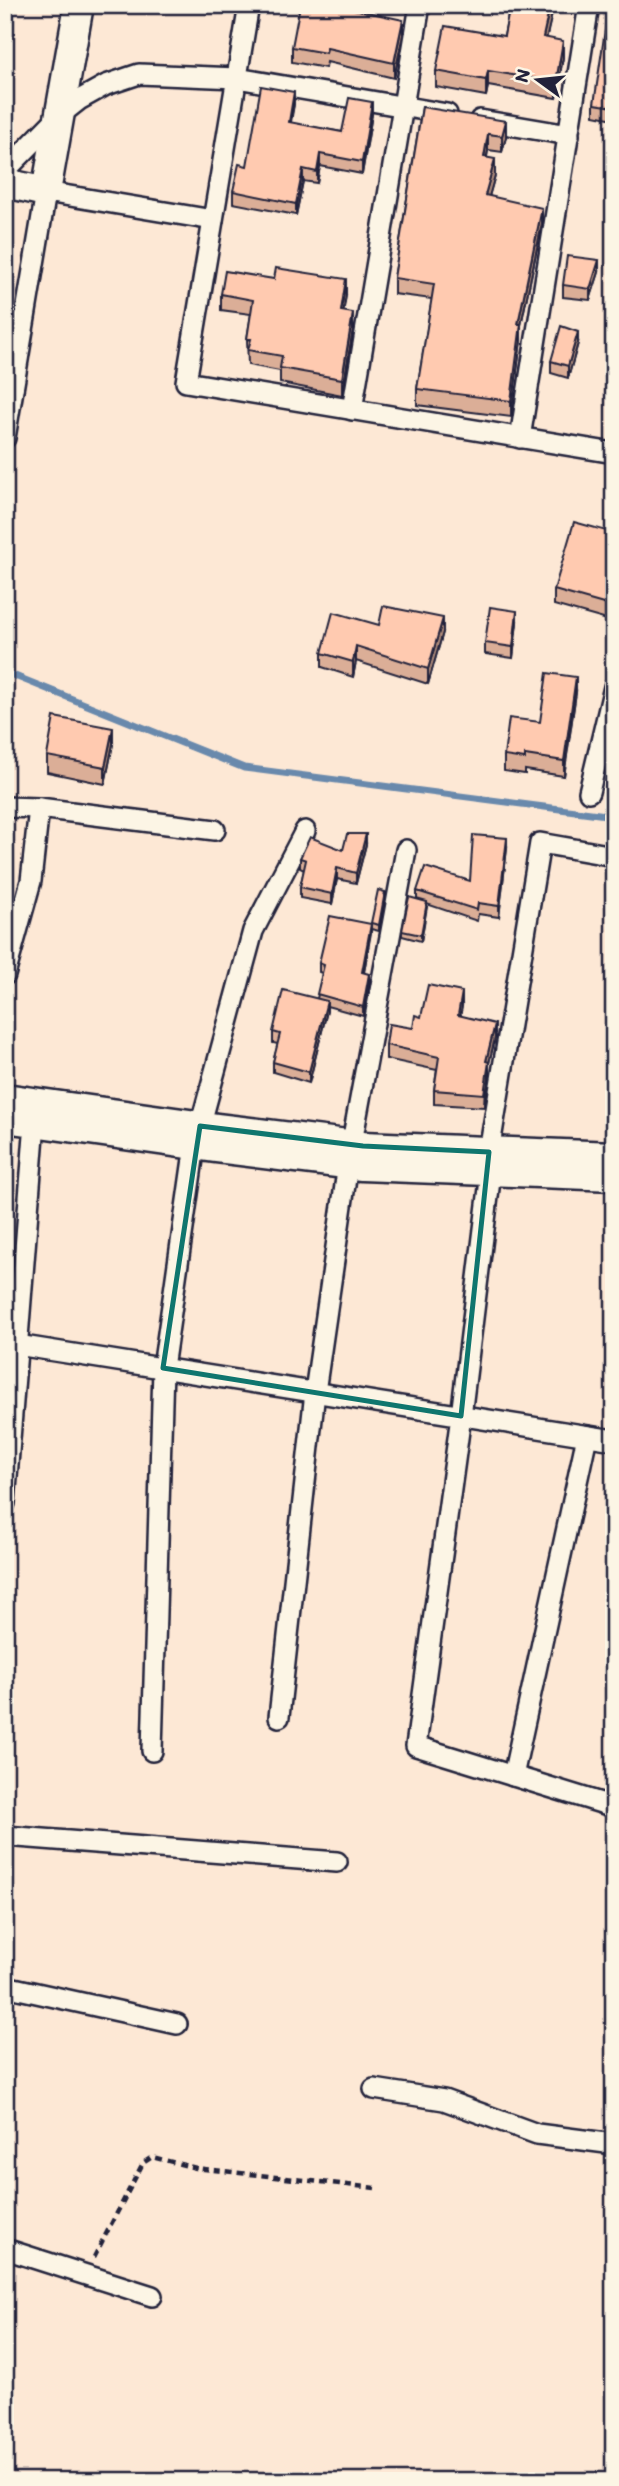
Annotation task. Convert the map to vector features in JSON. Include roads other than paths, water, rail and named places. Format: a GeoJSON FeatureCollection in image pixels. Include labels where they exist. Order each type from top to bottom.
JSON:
{"type":"FeatureCollection","features":[{"type":"Feature","properties":{"kind":"main road"},"geometry":{"type":"LineString","coordinates":[[5,183],[46,192],[79,5]]}},
{"type":"Feature","properties":{"kind":"main road"},"geometry":{"type":"LineString","coordinates":[[5,1098],[197,1136]]}},
{"type":"Feature","properties":{"kind":"main road"},"geometry":{"type":"LineString","coordinates":[[5,1118],[350,1154],[490,1162],[614,1176]]}},
{"type":"Feature","properties":{"kind":"main road"},"geometry":{"type":"LineString","coordinates":[[490,1162],[614,1156]]}},
{"type":"Feature","properties":{"kind":"street"},"geometry":{"type":"LineString","coordinates":[[249,5],[186,383],[614,453]]}},
{"type":"Feature","properties":{"kind":"street"},"geometry":{"type":"LineString","coordinates":[[352,410],[420,5]]}},
{"type":"Feature","properties":{"kind":"street"},"geometry":{"type":"LineString","coordinates":[[520,438],[589,5]]}},
{"type":"Feature","properties":{"kind":"street"},"geometry":{"type":"LineString","coordinates":[[5,171],[60,115],[79,100],[106,85],[138,74],[237,78],[569,135]]}},
{"type":"Feature","properties":{"kind":"street"},"geometry":{"type":"LineString","coordinates":[[5,438],[46,192],[213,220]]}},
{"type":"Feature","properties":{"kind":"street"},"geometry":{"type":"LineString","coordinates":[[589,792],[614,687]]}},
{"type":"Feature","properties":{"kind":"street"},"geometry":{"type":"LineString","coordinates":[[5,807],[39,808],[215,830]]}},
{"type":"Feature","properties":{"kind":"street"},"geometry":{"type":"LineString","coordinates":[[5,975],[31,881],[39,808]]}},
{"type":"Feature","properties":{"kind":"street"},"geometry":{"type":"LineString","coordinates":[[152,1751],[163,1368],[197,1136],[253,931],[305,831]]}},
{"type":"Feature","properties":{"kind":"street"},"geometry":{"type":"LineString","coordinates":[[614,856],[540,844],[490,1162],[461,1416],[416,1745],[614,1807]]}},
{"type":"Feature","properties":{"kind":"street"},"geometry":{"type":"LineString","coordinates":[[279,1717],[315,1392],[350,1154],[406,850]]}},
{"type":"Feature","properties":{"kind":"street"},"geometry":{"type":"LineString","coordinates":[[5,1503],[10,1371],[17,1345],[35,1122]]}},
{"type":"Feature","properties":{"kind":"street"},"geometry":{"type":"LineString","coordinates":[[17,1345],[614,1440]]}},
{"type":"Feature","properties":{"kind":"street"},"geometry":{"type":"LineString","coordinates":[[513,1776],[587,1436]]}},
{"type":"Feature","properties":{"kind":"street"},"geometry":{"type":"LineString","coordinates":[[5,1836],[338,1863]]}},
{"type":"Feature","properties":{"kind":"street"},"geometry":{"type":"LineString","coordinates":[[5,1986],[177,2024]]}},
{"type":"Feature","properties":{"kind":"street"},"geometry":{"type":"LineString","coordinates":[[374,2089],[444,2100],[537,2134],[614,2144]]}},
{"type":"Feature","properties":{"kind":"street"},"geometry":{"type":"LineString","coordinates":[[5,2249],[152,2296]]}},
{"type":"Feature","properties":{"kind":"waterway"},"geometry":{"type":"LineString","coordinates":[[5,672],[244,768],[614,816]]}}]}
